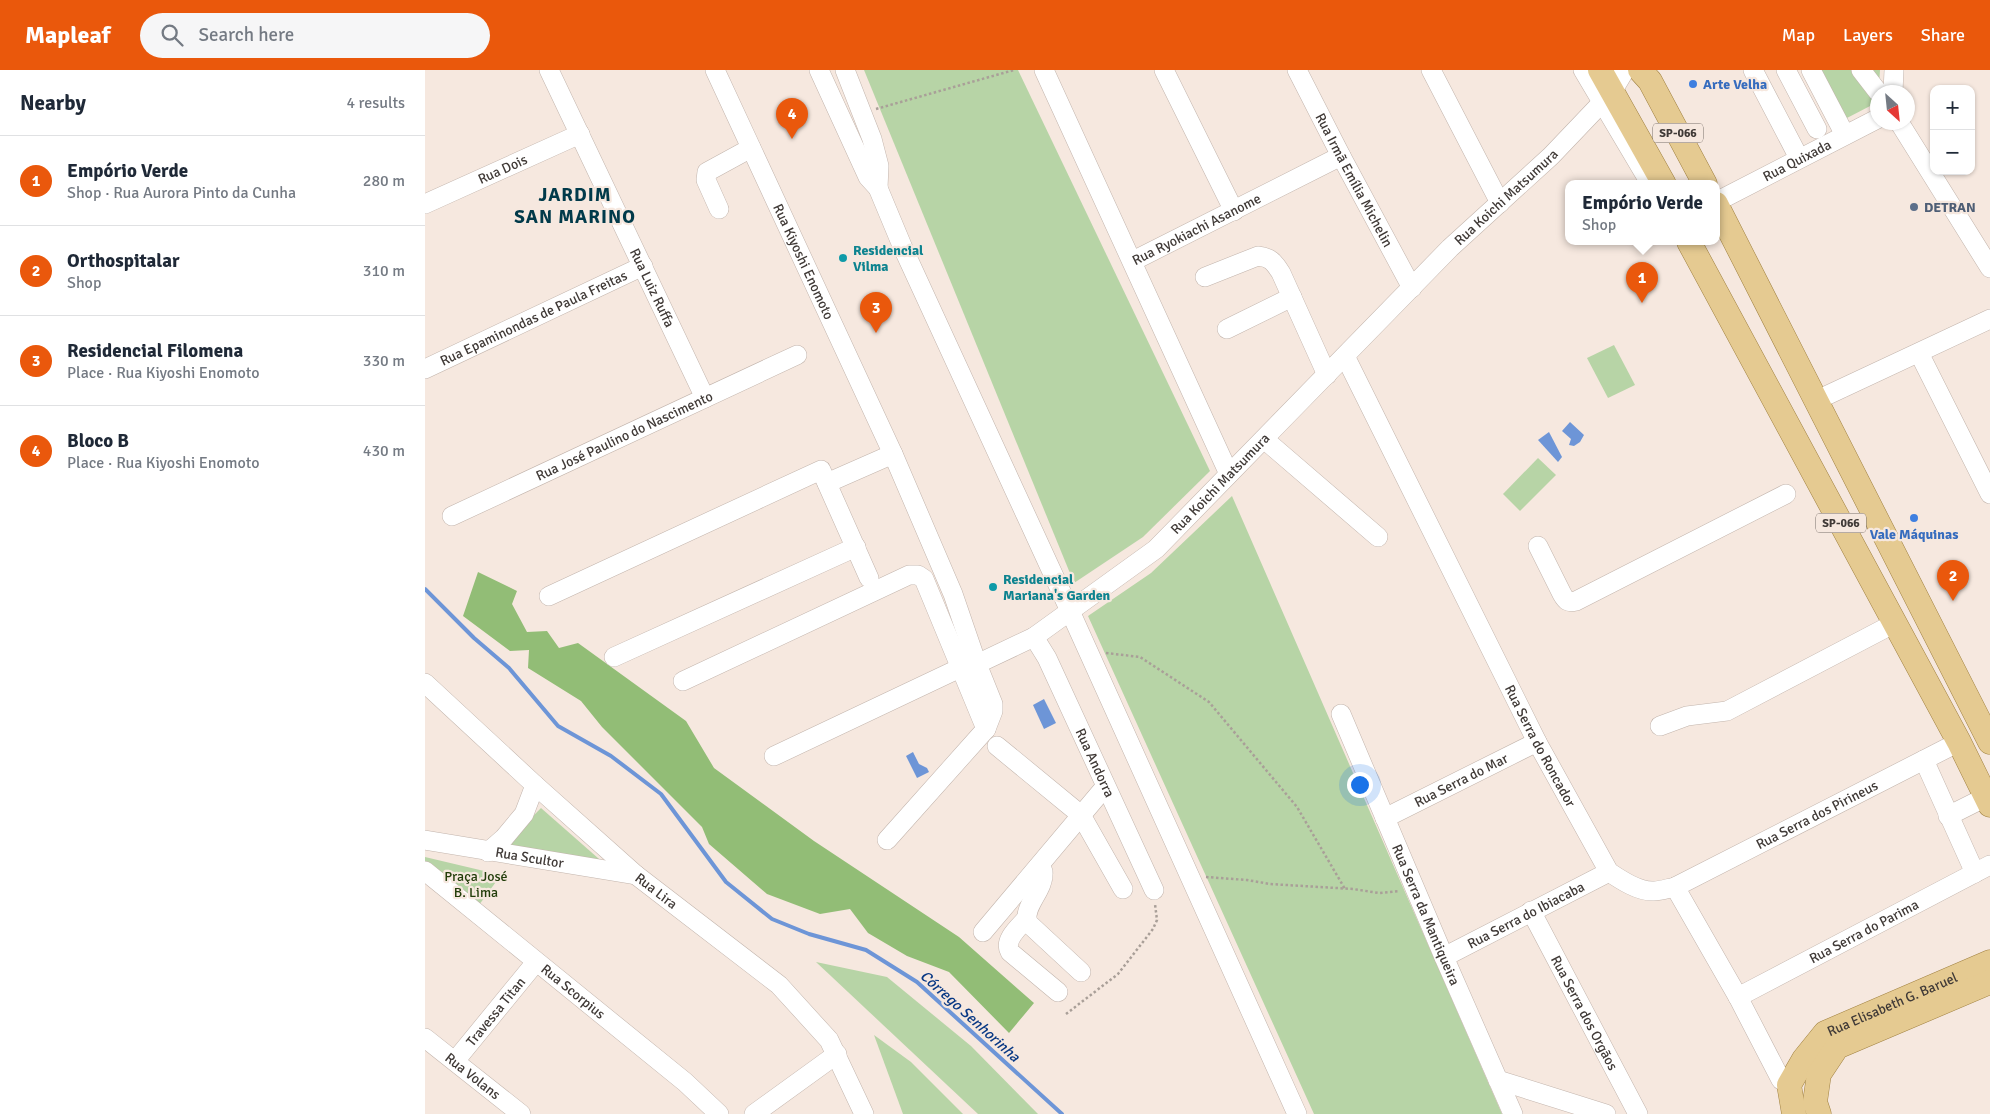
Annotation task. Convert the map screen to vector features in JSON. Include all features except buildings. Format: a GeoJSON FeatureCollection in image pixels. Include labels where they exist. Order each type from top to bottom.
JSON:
{"type":"FeatureCollection","features":[{"type":"Feature","properties":{"kind":"main road","name":"SP-066"},"geometry":{"type":"LineString","coordinates":[[1600,70],[1604,101],[1660,180]]}},
{"type":"Feature","properties":{"kind":"main road","name":"SP-066"},"geometry":{"type":"LineString","coordinates":[[1646,74],[1703,180]]}},
{"type":"Feature","properties":{"kind":"main road","name":"SP-066"},"geometry":{"type":"LineString","coordinates":[[1720,211],[1990,742]]}},
{"type":"Feature","properties":{"kind":"main road","name":"SP-066"},"geometry":{"type":"LineString","coordinates":[[1691,245],[1959,742],[1988,801]]}},
{"type":"Feature","properties":{"kind":"main road","name":"Rua Elisabeth G. Baruel"},"geometry":{"type":"LineString","coordinates":[[1795,1114],[1789,1085],[1804,1059],[1825,1032],[1990,962]]}},
{"type":"Feature","properties":{"kind":"main road","name":"Rua Elisabeth G. Baruel"},"geometry":{"type":"LineString","coordinates":[[1819,1114],[1815,1102],[1819,1074],[1837,1048],[1990,982]]}},
{"type":"Feature","properties":{"kind":"street","name":"Rua Luiz Ruffa"},"geometry":{"type":"LineString","coordinates":[[549,70],[705,398]]}},
{"type":"Feature","properties":{"kind":"street","name":"Rua Kiyoshi Enomoto"},"geometry":{"type":"LineString","coordinates":[[715,70],[893,454]]}},
{"type":"Feature","properties":{"kind":"street"},"geometry":{"type":"LineString","coordinates":[[819,70],[868,177],[878,188],[911,266],[1070,611],[1297,1114]]}},
{"type":"Feature","properties":{"kind":"street"},"geometry":{"type":"LineString","coordinates":[[845,70],[863,113],[879,166],[878,188]]}},
{"type":"Feature","properties":{"kind":"street","name":"Rua Ryokiachi Asanome"},"geometry":{"type":"LineString","coordinates":[[1044,70],[1133,261],[1341,156]]}},
{"type":"Feature","properties":{"kind":"street"},"geometry":{"type":"LineString","coordinates":[[1164,70],[1234,211]]}},
{"type":"Feature","properties":{"kind":"street","name":"Rua Irmã Emília Michelin"},"geometry":{"type":"LineString","coordinates":[[1297,70],[1412,288]]}},
{"type":"Feature","properties":{"kind":"street"},"geometry":{"type":"LineString","coordinates":[[1431,70],[1500,203]]}},
{"type":"Feature","properties":{"kind":"street"},"geometry":{"type":"LineString","coordinates":[[1583,70],[1604,101],[1649,180]]}},
{"type":"Feature","properties":{"kind":"street","name":"Rua Koichi Matsumura"},"geometry":{"type":"LineString","coordinates":[[774,756],[1034,637],[1156,549],[1450,248],[1551,156],[1604,101],[1625,70]]}},
{"type":"Feature","properties":{"kind":"street"},"geometry":{"type":"LineString","coordinates":[[1753,70],[1799,158]]}},
{"type":"Feature","properties":{"kind":"street"},"geometry":{"type":"LineString","coordinates":[[1811,70],[1845,135]]}},
{"type":"Feature","properties":{"kind":"street"},"geometry":{"type":"LineString","coordinates":[[1861,70],[1873,85]]}},
{"type":"Feature","properties":{"kind":"street"},"geometry":{"type":"LineString","coordinates":[[1893,85],[1894,70]]}},
{"type":"Feature","properties":{"kind":"street"},"geometry":{"type":"LineString","coordinates":[[1768,98],[1790,77],[1817,130]]}},
{"type":"Feature","properties":{"kind":"street","name":"Rua Quixada"},"geometry":{"type":"LineString","coordinates":[[1720,201],[1870,122]]}},
{"type":"Feature","properties":{"kind":"street"},"geometry":{"type":"LineString","coordinates":[[1904,130],[1990,268]]}},
{"type":"Feature","properties":{"kind":"street","name":"Rua Dois"},"geometry":{"type":"LineString","coordinates":[[425,204],[580,134]]}},
{"type":"Feature","properties":{"kind":"street"},"geometry":{"type":"LineString","coordinates":[[719,209],[706,180],[707,172],[751,148]]}},
{"type":"Feature","properties":{"kind":"street"},"geometry":{"type":"LineString","coordinates":[[1205,277],[1258,256],[1266,256],[1274,262],[1327,374]]}},
{"type":"Feature","properties":{"kind":"street"},"geometry":{"type":"LineString","coordinates":[[1133,261],[1229,474]]}},
{"type":"Feature","properties":{"kind":"street","name":"Rua Epaminondas de Paula Freitas"},"geometry":{"type":"LineString","coordinates":[[425,369],[643,266]]}},
{"type":"Feature","properties":{"kind":"street"},"geometry":{"type":"LineString","coordinates":[[1227,329],[1292,297]]}},
{"type":"Feature","properties":{"kind":"street"},"geometry":{"type":"LineString","coordinates":[[1817,400],[1990,319]]}},
{"type":"Feature","properties":{"kind":"street"},"geometry":{"type":"LineString","coordinates":[[1919,353],[1990,494]]}},
{"type":"Feature","properties":{"kind":"street","name":"Rua José Paulino do Nascimento"},"geometry":{"type":"LineString","coordinates":[[452,516],[797,355]]}},
{"type":"Feature","properties":{"kind":"street","name":"Rua Serra do Roncador"},"geometry":{"type":"LineString","coordinates":[[1345,356],[1537,742],[1609,872]]}},
{"type":"Feature","properties":{"kind":"street"},"geometry":{"type":"LineString","coordinates":[[1263,439],[1378,537]]}},
{"type":"Feature","properties":{"kind":"street"},"geometry":{"type":"LineString","coordinates":[[827,483],[893,454],[953,594],[969,666]]}},
{"type":"Feature","properties":{"kind":"street"},"geometry":{"type":"LineString","coordinates":[[549,596],[821,470],[869,578]]}},
{"type":"Feature","properties":{"kind":"street"},"geometry":{"type":"LineString","coordinates":[[1538,546],[1566,600],[1570,602],[1576,601],[1786,494]]}},
{"type":"Feature","properties":{"kind":"street"},"geometry":{"type":"LineString","coordinates":[[615,657],[856,547]]}},
{"type":"Feature","properties":{"kind":"street"},"geometry":{"type":"LineString","coordinates":[[683,682],[909,575],[918,576],[924,580],[969,666],[993,704],[993,710],[986,730],[887,840]]}},
{"type":"Feature","properties":{"kind":"street"},"geometry":{"type":"LineString","coordinates":[[1660,726],[1687,716],[1727,711],[1895,623]]}},
{"type":"Feature","properties":{"kind":"street","name":"Rua Andorra"},"geometry":{"type":"LineString","coordinates":[[1034,637],[1047,658],[1154,890]]}},
{"type":"Feature","properties":{"kind":"street","name":"Rua Lira"},"geometry":{"type":"LineString","coordinates":[[425,683],[636,875],[779,985],[829,1040],[863,1114]]}},
{"type":"Feature","properties":{"kind":"street","name":"Rua Serra da Mantiqueira"},"geometry":{"type":"LineString","coordinates":[[1341,714],[1413,886],[1513,1114]]}},
{"type":"Feature","properties":{"kind":"street","name":"Rua Serra do Mar"},"geometry":{"type":"LineString","coordinates":[[1385,818],[1537,742]]}},
{"type":"Feature","properties":{"kind":"street","name":"Rua Serra dos Pirineus"},"geometry":{"type":"LineString","coordinates":[[1675,887],[1959,742]]}},
{"type":"Feature","properties":{"kind":"street"},"geometry":{"type":"LineString","coordinates":[[997,746],[1081,815],[1123,889]]}},
{"type":"Feature","properties":{"kind":"street"},"geometry":{"type":"LineString","coordinates":[[1925,760],[1948,816],[1982,869]]}},
{"type":"Feature","properties":{"kind":"street"},"geometry":{"type":"LineString","coordinates":[[488,852],[504,838],[524,814],[535,785]]}},
{"type":"Feature","properties":{"kind":"street"},"geometry":{"type":"LineString","coordinates":[[983,932],[1105,787]]}},
{"type":"Feature","properties":{"kind":"street"},"geometry":{"type":"LineString","coordinates":[[1948,816],[1988,801]]}},
{"type":"Feature","properties":{"kind":"street","name":"Rua Scultor"},"geometry":{"type":"LineString","coordinates":[[425,840],[488,852],[636,875]]}},
{"type":"Feature","properties":{"kind":"street"},"geometry":{"type":"LineString","coordinates":[[1038,867],[1043,871],[1043,881],[1027,918],[1009,940],[1007,948],[1058,992]]}},
{"type":"Feature","properties":{"kind":"street","name":"Rua Serra do Parima"},"geometry":{"type":"LineString","coordinates":[[1738,998],[1982,869]]}},
{"type":"Feature","properties":{"kind":"street","name":"Rua Scorpius"},"geometry":{"type":"LineString","coordinates":[[425,871],[685,1082],[719,1114]]}},
{"type":"Feature","properties":{"kind":"street"},"geometry":{"type":"LineString","coordinates":[[1609,872],[1635,886],[1654,892],[1675,887],[1738,998],[1781,1080]]}},
{"type":"Feature","properties":{"kind":"street","name":"Rua Serra do Ibiacaba"},"geometry":{"type":"LineString","coordinates":[[1444,956],[1609,872]]}},
{"type":"Feature","properties":{"kind":"street","name":"Rua Serra dos Orgãos"},"geometry":{"type":"LineString","coordinates":[[1531,911],[1638,1114]]}},
{"type":"Feature","properties":{"kind":"street"},"geometry":{"type":"LineString","coordinates":[[1027,918],[1031,927],[1081,972]]}},
{"type":"Feature","properties":{"kind":"street","name":"Travessa Titan"},"geometry":{"type":"LineString","coordinates":[[455,1061],[536,962]]}},
{"type":"Feature","properties":{"kind":"street","name":"Rua Volans"},"geometry":{"type":"LineString","coordinates":[[425,1038],[521,1114]]}},
{"type":"Feature","properties":{"kind":"street"},"geometry":{"type":"LineString","coordinates":[[754,1114],[837,1054]]}},
{"type":"Feature","properties":{"kind":"street"},"geometry":{"type":"LineString","coordinates":[[1498,1080],[1606,1114]]}},
{"type":"Feature","properties":{"kind":"path"},"geometry":{"type":"LineString","coordinates":[[863,113],[1014,70]]}},
{"type":"Feature","properties":{"kind":"path"},"geometry":{"type":"LineString","coordinates":[[1088,652],[1140,657],[1209,702],[1297,807],[1345,889]]}},
{"type":"Feature","properties":{"kind":"path"},"geometry":{"type":"LineString","coordinates":[[1191,878],[1209,877],[1379,893],[1397,892],[1413,886]]}},
{"type":"Feature","properties":{"kind":"path"},"geometry":{"type":"LineString","coordinates":[[1066,1014],[1118,974],[1153,929],[1157,920],[1154,890]]}},
{"type":"Feature","properties":{"kind":"green space"},"geometry":{"type":"Polygon","coordinates":[[[864,70],[1018,70],[1210,471],[1143,537],[1074,583],[864,70]]]}},
{"type":"Feature","properties":{"kind":"green space"},"geometry":{"type":"Polygon","coordinates":[[[1819,70],[1880,70],[1879,85],[1870,85],[1870,106],[1845,119],[1819,70]]]}},
{"type":"Feature","properties":{"kind":"green space"},"geometry":{"type":"Polygon","coordinates":[[[1614,345],[1635,385],[1608,398],[1587,358],[1614,345]]]}},
{"type":"Feature","properties":{"kind":"green space"},"geometry":{"type":"Polygon","coordinates":[[[1538,458],[1556,475],[1520,511],[1503,494],[1538,458]]]}},
{"type":"Feature","properties":{"kind":"green space"},"geometry":{"type":"Polygon","coordinates":[[[1232,496],[1502,1114],[1314,1114],[1088,616],[1151,573],[1232,496]]]}},
{"type":"Feature","properties":{"kind":"green space"},"geometry":{"type":"Polygon","coordinates":[[[478,572],[517,591],[512,604],[527,632],[547,631],[559,648],[578,643],[686,721],[714,768],[814,841],[959,937],[1034,1003],[1009,1033],[949,972],[907,956],[868,933],[850,909],[820,914],[767,894],[709,844],[702,827],[602,727],[581,701],[528,668],[529,650],[510,651],[463,616],[478,572]]]}},
{"type":"Feature","properties":{"kind":"green space"},"geometry":{"type":"Polygon","coordinates":[[[541,808],[607,866],[502,848],[541,808]]]}},
{"type":"Feature","properties":{"kind":"green space","name":"Praça José B. Lima"},"geometry":{"type":"Polygon","coordinates":[[[425,857],[501,875],[479,905],[425,866],[425,857]]]}},
{"type":"Feature","properties":{"kind":"green space"},"geometry":{"type":"Polygon","coordinates":[[[816,962],[887,977],[971,1046],[1038,1114],[978,1114],[816,962]]]}},
{"type":"Feature","properties":{"kind":"green space"},"geometry":{"type":"Polygon","coordinates":[[[874,1035],[911,1062],[963,1114],[903,1114],[874,1035]]]}},
{"type":"Feature","properties":{"kind":"water"},"geometry":{"type":"Polygon","coordinates":[[[1570,422],[1584,435],[1580,442],[1574,446],[1569,445],[1571,439],[1562,431],[1570,422]]]}},
{"type":"Feature","properties":{"kind":"water"},"geometry":{"type":"Polygon","coordinates":[[[1549,432],[1562,457],[1558,462],[1538,440],[1549,432]]]}},
{"type":"Feature","properties":{"kind":"water"},"geometry":{"type":"Polygon","coordinates":[[[1044,699],[1056,723],[1044,729],[1033,705],[1044,699]]]}},
{"type":"Feature","properties":{"kind":"water"},"geometry":{"type":"Polygon","coordinates":[[[913,752],[919,764],[927,768],[929,772],[917,778],[906,756],[913,752]]]}},
{"type":"Feature","properties":{"kind":"waterway","name":"Córrego Senhorinha"},"geometry":{"type":"LineString","coordinates":[[425,589],[474,638],[509,668],[558,726],[611,756],[661,794],[726,882],[772,919],[809,934],[866,950],[917,982],[1062,1114]]}},
{"type":"Feature","properties":{"kind":"place","name":"Arte Velha"},"geometry":{"type":"Point","coordinates":[1693,84]}},
{"type":"Feature","properties":{"kind":"place","name":"Bloco B"},"geometry":{"type":"Point","coordinates":[792,139]}},
{"type":"Feature","properties":{"kind":"place","name":"DETRAN"},"geometry":{"type":"Point","coordinates":[1914,207]}},
{"type":"Feature","properties":{"kind":"place","name":"Residencial Vilma"},"geometry":{"type":"Point","coordinates":[843,258]}},
{"type":"Feature","properties":{"kind":"place","name":"Empório Verde"},"geometry":{"type":"Point","coordinates":[1642,303]}},
{"type":"Feature","properties":{"kind":"place","name":"Residencial Filomena"},"geometry":{"type":"Point","coordinates":[876,333]}},
{"type":"Feature","properties":{"kind":"place","name":"Vale Máquinas"},"geometry":{"type":"Point","coordinates":[1914,518]}},
{"type":"Feature","properties":{"kind":"place","name":"Residencial Mariana's Garden"},"geometry":{"type":"Point","coordinates":[993,587]}},
{"type":"Feature","properties":{"kind":"place","name":"Orthospitalar"},"geometry":{"type":"Point","coordinates":[1953,601]}},
{"type":"Feature","properties":{"kind":"district","name":"JARDIM SAN MARINO"},"geometry":{"type":"Point","coordinates":[575,206]}}]}
